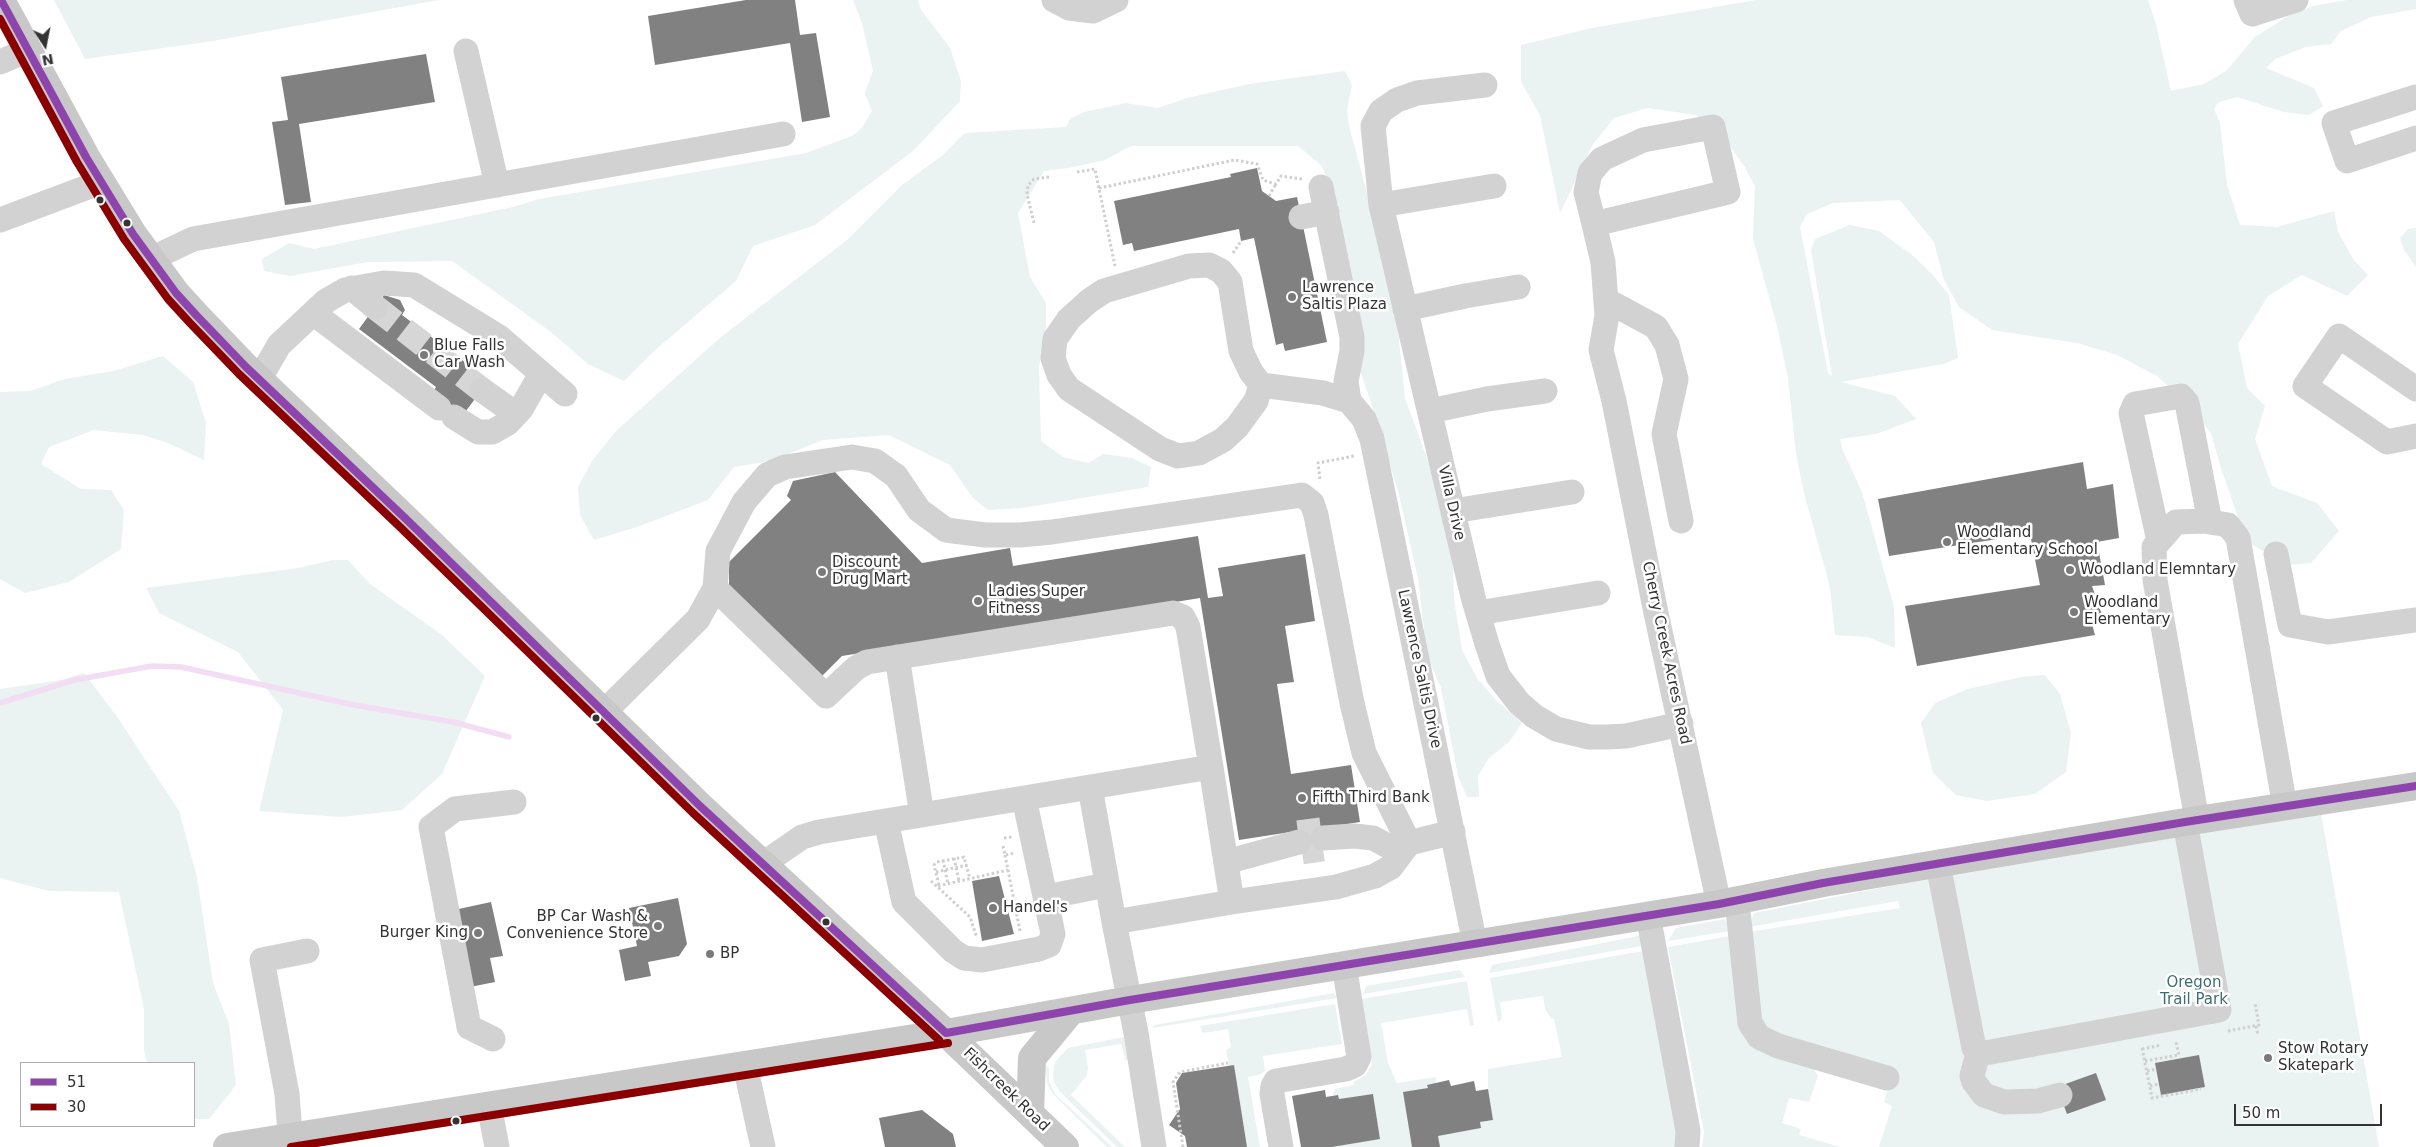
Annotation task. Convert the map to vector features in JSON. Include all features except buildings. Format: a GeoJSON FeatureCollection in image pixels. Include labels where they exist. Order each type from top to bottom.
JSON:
{"type":"FeatureCollection","features":[{"type":"Feature","properties":{"kind":"main road","name":"Fishcreek Road"},"geometry":{"type":"LineString","coordinates":[[1,0],[102,182],[151,259],[197,316],[259,380],[604,712],[1065,1147]]}},
{"type":"Feature","properties":{"kind":"main road"},"geometry":{"type":"LineString","coordinates":[[227,1147],[290,1142],[489,1105],[946,1033],[1130,1000],[1728,902],[1822,883],[2191,821],[2416,786]]}},
{"type":"Feature","properties":{"kind":"main road"},"geometry":{"type":"LineString","coordinates":[[1030,1113],[1032,1058],[1071,1011]]}},
{"type":"Feature","properties":{"kind":"street"},"geometry":{"type":"LineString","coordinates":[[1054,0],[1069,8],[1093,11],[1116,0]]}},
{"type":"Feature","properties":{"kind":"street"},"geometry":{"type":"LineString","coordinates":[[2246,0],[2252,14],[2296,0]]}},
{"type":"Feature","properties":{"kind":"street"},"geometry":{"type":"LineString","coordinates":[[0,62],[28,50]]}},
{"type":"Feature","properties":{"kind":"street"},"geometry":{"type":"LineString","coordinates":[[466,52],[497,185]]}},
{"type":"Feature","properties":{"kind":"street","name":"Villa Drive"},"geometry":{"type":"LineString","coordinates":[[1486,85],[1417,93],[1397,100],[1381,111],[1373,126],[1381,205],[1478,614],[1498,676],[1519,703],[1534,716],[1556,728],[1589,737],[1607,737],[1626,736],[1681,724]]}},
{"type":"Feature","properties":{"kind":"street"},"geometry":{"type":"LineString","coordinates":[[2416,97],[2334,123],[2347,161],[2416,138]]}},
{"type":"Feature","properties":{"kind":"street","name":"Cherry Creek Acres Road"},"geometry":{"type":"LineString","coordinates":[[1594,224],[1728,192],[1713,127],[1643,140],[1602,159],[1590,172],[1586,192],[1603,262],[1607,315],[1601,350],[1614,401],[1681,724],[1728,902],[1750,1023],[1759,1037],[1778,1046],[1886,1078]]}},
{"type":"Feature","properties":{"kind":"street"},"geometry":{"type":"LineString","coordinates":[[151,259],[193,239],[783,134]]}},
{"type":"Feature","properties":{"kind":"street"},"geometry":{"type":"LineString","coordinates":[[0,220],[102,182]]}},
{"type":"Feature","properties":{"kind":"street"},"geometry":{"type":"LineString","coordinates":[[1381,205],[1494,186]]}},
{"type":"Feature","properties":{"kind":"street"},"geometry":{"type":"LineString","coordinates":[[1261,385],[1256,401],[1237,426],[1223,440],[1199,453],[1178,456],[1160,449],[1070,389],[1059,375],[1053,358],[1055,339],[1069,319],[1089,301],[1119,286],[1189,266],[1209,265],[1221,271],[1230,282],[1241,352],[1251,372],[1261,385],[1323,393],[1349,401],[1346,381],[1352,351],[1352,337],[1321,187]]}},
{"type":"Feature","properties":{"kind":"street"},"geometry":{"type":"LineString","coordinates":[[1301,217],[1327,212]]}},
{"type":"Feature","properties":{"kind":"street"},"geometry":{"type":"LineString","coordinates":[[259,380],[279,345],[326,301],[344,290],[384,283],[414,285],[499,337],[565,394]]}},
{"type":"Feature","properties":{"kind":"street"},"geometry":{"type":"LineString","coordinates":[[1405,310],[1465,296],[1518,287]]}},
{"type":"Feature","properties":{"kind":"street"},"geometry":{"type":"LineString","coordinates":[[352,288],[375,308]]}},
{"type":"Feature","properties":{"kind":"street"},"geometry":{"type":"LineString","coordinates":[[1606,300],[1656,327],[1667,344],[1676,379],[1664,434],[1681,521]]}},
{"type":"Feature","properties":{"kind":"street"},"geometry":{"type":"LineString","coordinates":[[314,313],[447,412],[478,432],[492,432],[508,423],[516,414],[541,374]]}},
{"type":"Feature","properties":{"kind":"street"},"geometry":{"type":"LineString","coordinates":[[2416,389],[2339,336],[2305,386],[2388,442],[2416,436]]}},
{"type":"Feature","properties":{"kind":"street"},"geometry":{"type":"LineString","coordinates":[[482,390],[516,414]]}},
{"type":"Feature","properties":{"kind":"street"},"geometry":{"type":"LineString","coordinates":[[1430,411],[1488,398],[1545,391]]}},
{"type":"Feature","properties":{"kind":"street"},"geometry":{"type":"LineString","coordinates":[[2159,541],[2131,413],[2135,404],[2181,396],[2187,403],[2210,522]]}},
{"type":"Feature","properties":{"kind":"street","name":"Lawrence Saltis Drive"},"geometry":{"type":"LineString","coordinates":[[1349,401],[1364,419],[1372,439],[1475,944]]}},
{"type":"Feature","properties":{"kind":"street"},"geometry":{"type":"LineString","coordinates":[[1624,449],[1665,440]]}},
{"type":"Feature","properties":{"kind":"street"},"geometry":{"type":"LineString","coordinates":[[604,712],[698,619],[715,588],[718,551],[744,502],[768,475],[785,467],[852,457],[876,462],[896,476],[919,510],[946,530],[985,535],[1020,535],[1052,532],[1302,495],[1312,503],[1316,515],[1352,703],[1364,753],[1405,848]]}},
{"type":"Feature","properties":{"kind":"street"},"geometry":{"type":"LineString","coordinates":[[1453,511],[1572,492]]}},
{"type":"Feature","properties":{"kind":"street"},"geometry":{"type":"LineString","coordinates":[[1938,864],[1974,1048],[1978,1052],[1985,1053],[2219,1010],[2155,580],[2154,547],[2176,522],[2210,522],[2228,525],[2238,538],[2285,807]]}},
{"type":"Feature","properties":{"kind":"street"},"geometry":{"type":"LineString","coordinates":[[2276,554],[2290,625],[2328,632],[2416,620]]}},
{"type":"Feature","properties":{"kind":"street"},"geometry":{"type":"LineString","coordinates":[[715,588],[826,696],[856,668],[867,662],[1173,613],[1183,617],[1188,627],[1232,902]]}},
{"type":"Feature","properties":{"kind":"street"},"geometry":{"type":"LineString","coordinates":[[1478,614],[1598,594]]}},
{"type":"Feature","properties":{"kind":"street"},"geometry":{"type":"LineString","coordinates":[[897,657],[922,815]]}},
{"type":"Feature","properties":{"kind":"street"},"geometry":{"type":"LineString","coordinates":[[763,864],[802,836],[1211,767]]}},
{"type":"Feature","properties":{"kind":"street"},"geometry":{"type":"LineString","coordinates":[[1090,787],[1106,885],[1130,1000],[1154,1147]]}},
{"type":"Feature","properties":{"kind":"street"},"geometry":{"type":"LineString","coordinates":[[886,821],[904,902],[953,951],[964,958],[982,960],[1039,949],[1049,945],[1053,934],[1024,798]]}},
{"type":"Feature","properties":{"kind":"street"},"geometry":{"type":"LineString","coordinates":[[493,1038],[470,1027],[431,827],[455,810],[514,802]]}},
{"type":"Feature","properties":{"kind":"street"},"geometry":{"type":"LineString","coordinates":[[1114,922],[1336,887],[1375,876],[1390,867],[1405,848],[1453,832]]}},
{"type":"Feature","properties":{"kind":"street"},"geometry":{"type":"LineString","coordinates":[[1226,862],[1311,841],[1373,838],[1405,848]]}},
{"type":"Feature","properties":{"kind":"street"},"geometry":{"type":"LineString","coordinates":[[1046,897],[1106,885]]}},
{"type":"Feature","properties":{"kind":"street"},"geometry":{"type":"LineString","coordinates":[[1648,915],[1688,1130],[1688,1147]]}},
{"type":"Feature","properties":{"kind":"street"},"geometry":{"type":"LineString","coordinates":[[290,1142],[287,1094],[262,960],[307,951]]}},
{"type":"Feature","properties":{"kind":"street"},"geometry":{"type":"LineString","coordinates":[[1281,1147],[1272,1094],[1276,1081],[1346,1069],[1355,1065],[1359,1057],[1344,966]]}},
{"type":"Feature","properties":{"kind":"street"},"geometry":{"type":"LineString","coordinates":[[1978,1052],[1972,1076],[1978,1089],[1993,1100],[2021,1102],[2060,1095]]}},
{"type":"Feature","properties":{"kind":"street"},"geometry":{"type":"LineString","coordinates":[[745,1065],[763,1147]]}},
{"type":"Feature","properties":{"kind":"street"},"geometry":{"type":"LineString","coordinates":[[489,1105],[497,1147]]}},
{"type":"Feature","properties":{"kind":"path"},"geometry":{"type":"LineString","coordinates":[[1099,188],[1235,160],[1257,164],[1263,180],[1276,184]]}},
{"type":"Feature","properties":{"kind":"path"},"geometry":{"type":"LineString","coordinates":[[1077,172],[1095,169],[1119,286]]}},
{"type":"Feature","properties":{"kind":"path"},"geometry":{"type":"LineString","coordinates":[[1269,196],[1281,176],[1296,179],[1319,178],[1321,187]]}},
{"type":"Feature","properties":{"kind":"path"},"geometry":{"type":"LineString","coordinates":[[1034,223],[1028,202],[1028,185],[1034,179],[1049,177]]}},
{"type":"Feature","properties":{"kind":"path"},"geometry":{"type":"LineString","coordinates":[[1228,259],[1241,241]]}},
{"type":"Feature","properties":{"kind":"path"},"geometry":{"type":"LineString","coordinates":[[1320,479],[1318,462],[1355,456],[1354,449]]}},
{"type":"Feature","properties":{"kind":"path"},"geometry":{"type":"LineString","coordinates":[[1005,855],[1019,936]]}},
{"type":"Feature","properties":{"kind":"path"},"geometry":{"type":"LineString","coordinates":[[938,886],[935,863],[943,860],[964,857],[970,879]]}},
{"type":"Feature","properties":{"kind":"path"},"geometry":{"type":"LineString","coordinates":[[954,858],[959,881]]}},
{"type":"Feature","properties":{"kind":"path"},"geometry":{"type":"LineString","coordinates":[[943,860],[948,884]]}},
{"type":"Feature","properties":{"kind":"path"},"geometry":{"type":"LineString","coordinates":[[936,872],[967,866]]}},
{"type":"Feature","properties":{"kind":"path"},"geometry":{"type":"LineString","coordinates":[[938,886],[1008,870]]}},
{"type":"Feature","properties":{"kind":"path"},"geometry":{"type":"LineString","coordinates":[[931,881],[970,917],[980,942]]}},
{"type":"Feature","properties":{"kind":"path"},"geometry":{"type":"LineString","coordinates":[[2137,1025],[2152,1098],[2201,1089]]}},
{"type":"Feature","properties":{"kind":"path"},"geometry":{"type":"LineString","coordinates":[[2256,1026],[2258,1035]]}},
{"type":"Feature","properties":{"kind":"path"},"geometry":{"type":"LineString","coordinates":[[2144,1061],[2179,1054],[2176,1042]]}},
{"type":"Feature","properties":{"kind":"path"},"geometry":{"type":"LineString","coordinates":[[1184,1147],[1173,1082],[1180,1072],[1228,1063]]}},
{"type":"Feature","properties":{"kind":"path"},"geometry":{"type":"LineString","coordinates":[[2147,1071],[2156,1069]]}},
{"type":"Feature","properties":{"kind":"path"},"geometry":{"type":"LineString","coordinates":[[2150,1086],[2159,1084]]}},
{"type":"Feature","properties":{"kind":"green space"},"geometry":{"type":"Polygon","coordinates":[[[54,0],[439,0],[207,42],[85,59],[54,0]]]}},
{"type":"Feature","properties":{"kind":"green space"},"geometry":{"type":"Polygon","coordinates":[[[853,0],[918,0],[921,10],[950,48],[961,81],[960,101],[913,151],[815,225],[753,246],[736,281],[654,351],[624,381],[588,364],[551,332],[452,261],[368,262],[290,276],[264,271],[262,259],[289,243],[314,249],[513,207],[539,199],[806,153],[852,136],[862,128],[872,111],[865,93],[873,71],[862,23],[853,0]]]}},
{"type":"Feature","properties":{"kind":"green space"},"geometry":{"type":"Polygon","coordinates":[[[1756,0],[2148,0],[2156,24],[2171,91],[2204,84],[2226,71],[2255,37],[2288,16],[2313,6],[2347,0],[2416,0],[2416,9],[2371,17],[2341,31],[2331,44],[2306,47],[2275,59],[2266,68],[2314,88],[2323,106],[2309,115],[2284,112],[2237,97],[2219,102],[2214,109],[2220,123],[2227,185],[2240,225],[2277,227],[2334,211],[2338,232],[2354,260],[2368,275],[2347,296],[2302,275],[2268,296],[2238,344],[2247,388],[2265,406],[2255,439],[2272,486],[2317,503],[2339,531],[2311,563],[2287,565],[2246,541],[2211,433],[2187,403],[2157,376],[2117,355],[2077,343],[1992,330],[1959,307],[1944,280],[1934,242],[1900,200],[1833,203],[1807,214],[1800,227],[1828,373],[1832,376],[1811,250],[1815,239],[1850,225],[1879,231],[1912,255],[1931,273],[1949,295],[1958,358],[1943,364],[1841,382],[1895,396],[1916,419],[1876,434],[1840,439],[1843,451],[1862,492],[1894,607],[1895,648],[1867,637],[1835,635],[1830,587],[1804,493],[1796,454],[1788,378],[1777,326],[1753,239],[1755,186],[1744,166],[1723,136],[1696,115],[1648,108],[1614,118],[1593,144],[1560,213],[1540,115],[1521,82],[1521,45],[1592,28],[1756,0]]]}},
{"type":"Feature","properties":{"kind":"green space"},"geometry":{"type":"Polygon","coordinates":[[[1345,71],[1352,85],[1347,111],[1349,126],[1369,200],[1398,330],[1405,398],[1434,478],[1452,549],[1454,599],[1462,650],[1477,678],[1496,700],[1522,723],[1509,742],[1489,758],[1478,776],[1479,797],[1467,797],[1458,776],[1441,688],[1427,655],[1418,578],[1399,495],[1376,417],[1357,362],[1333,194],[1322,166],[1298,146],[1131,146],[1105,160],[1044,171],[1018,213],[1030,277],[1046,303],[1046,328],[1039,367],[1041,441],[1063,457],[1088,463],[1103,454],[1132,458],[1151,467],[1148,487],[1023,508],[988,510],[973,498],[950,465],[889,435],[823,440],[770,461],[734,467],[708,500],[637,527],[594,540],[580,515],[578,487],[592,461],[616,431],[721,337],[847,240],[902,185],[943,155],[965,133],[1066,127],[1070,119],[1084,112],[1126,103],[1158,108],[1187,98],[1249,84],[1345,71]]]}},
{"type":"Feature","properties":{"kind":"green space"},"geometry":{"type":"Polygon","coordinates":[[[2416,228],[2416,267],[2404,250],[2400,238],[2408,229],[2416,228]]]}},
{"type":"Feature","properties":{"kind":"green space"},"geometry":{"type":"Polygon","coordinates":[[[163,356],[193,382],[206,423],[204,460],[168,443],[143,435],[94,430],[49,447],[41,464],[81,489],[111,490],[124,510],[121,549],[69,582],[25,593],[0,579],[0,392],[30,391],[65,379],[113,371],[163,356]]]}},
{"type":"Feature","properties":{"kind":"green space"},"geometry":{"type":"Polygon","coordinates":[[[333,560],[348,560],[370,584],[442,635],[485,676],[442,774],[402,810],[341,817],[259,811],[283,710],[238,652],[159,613],[146,588],[298,568],[333,560]]]}},
{"type":"Feature","properties":{"kind":"green space"},"geometry":{"type":"Polygon","coordinates":[[[84,673],[118,718],[179,811],[197,877],[213,983],[229,1024],[236,1085],[209,1119],[195,1119],[195,1062],[147,1062],[144,1049],[144,1009],[119,892],[49,891],[0,878],[0,689],[61,680],[84,673]]]}},
{"type":"Feature","properties":{"kind":"green space"},"geometry":{"type":"Polygon","coordinates":[[[2045,675],[2060,694],[2071,733],[2066,772],[2035,794],[1987,801],[1956,795],[1933,773],[1921,723],[1935,703],[1968,689],[2021,677],[2045,675]]]}},
{"type":"Feature","properties":{"kind":"green space","name":"Oregon Trail Park"},"geometry":{"type":"Polygon","coordinates":[[[2321,813],[2379,1147],[1879,1147],[1892,1106],[1884,1102],[1893,1073],[1890,1066],[1769,1031],[1761,1021],[1749,932],[1900,908],[1898,901],[1749,927],[1754,913],[1896,885],[2321,813]]]}},
{"type":"Feature","properties":{"kind":"green space"},"geometry":{"type":"Polygon","coordinates":[[[1725,919],[1730,931],[1668,941],[1676,928],[1725,919]]]}},
{"type":"Feature","properties":{"kind":"green space"},"geometry":{"type":"Polygon","coordinates":[[[1638,936],[1645,937],[1647,945],[1489,973],[1492,965],[1638,936]]]}},
{"type":"Feature","properties":{"kind":"green space"},"geometry":{"type":"Polygon","coordinates":[[[1730,936],[1742,1027],[1813,1068],[1818,1076],[1809,1102],[1789,1098],[1782,1123],[1801,1129],[1799,1135],[1840,1147],[1702,1147],[1704,1132],[1668,947],[1730,936]]]}},
{"type":"Feature","properties":{"kind":"green space"},"geometry":{"type":"Polygon","coordinates":[[[1649,950],[1678,1133],[1676,1147],[1439,1147],[1438,1136],[1481,1128],[1480,1122],[1493,1120],[1488,1094],[1488,1069],[1562,1057],[1554,1019],[1551,1018],[1545,1009],[1543,996],[1500,1002],[1502,1019],[1498,1022],[1490,978],[1649,950]]]}},
{"type":"Feature","properties":{"kind":"green space"},"geometry":{"type":"Polygon","coordinates":[[[1460,970],[1465,977],[1363,994],[1366,986],[1460,970]]]}},
{"type":"Feature","properties":{"kind":"green space"},"geometry":{"type":"Polygon","coordinates":[[[1467,981],[1474,1025],[1470,1026],[1467,1009],[1381,1023],[1388,1063],[1397,1083],[1436,1077],[1436,1084],[1428,1088],[1412,1147],[1334,1147],[1380,1138],[1373,1094],[1339,1099],[1338,1095],[1333,1095],[1335,1089],[1354,1085],[1354,1082],[1366,1075],[1372,1064],[1362,999],[1467,981]]]}},
{"type":"Feature","properties":{"kind":"green space"},"geometry":{"type":"Polygon","coordinates":[[[1334,993],[1337,998],[1152,1028],[1155,1025],[1334,993]]]}},
{"type":"Feature","properties":{"kind":"green space"},"geometry":{"type":"Polygon","coordinates":[[[1335,1004],[1342,1044],[1263,1056],[1265,1071],[1259,1075],[1248,1077],[1260,1147],[1247,1147],[1234,1065],[1229,1066],[1226,1050],[1231,1047],[1228,1029],[1203,1033],[1200,1026],[1335,1004]]]}},
{"type":"Feature","properties":{"kind":"green space"},"geometry":{"type":"Polygon","coordinates":[[[1124,1037],[1128,1059],[1126,1061],[1121,1044],[1085,1050],[1088,1067],[1087,1075],[1071,1095],[1125,1147],[1117,1147],[1060,1092],[1054,1082],[1053,1074],[1055,1062],[1068,1048],[1124,1037]]]}},
{"type":"Feature","properties":{"kind":"green space"},"geometry":{"type":"Polygon","coordinates":[[[1046,1066],[1049,1068],[1049,1081],[1055,1094],[1112,1147],[1107,1147],[1053,1094],[1047,1084],[1046,1066]]]}},
{"type":"Feature","properties":{"kind":"waterway"},"geometry":{"type":"LineString","coordinates":[[0,703],[74,680],[152,666],[181,667],[354,705],[453,722],[509,737]]}},
{"type":"Feature","properties":{"kind":"tunnel"},"geometry":{"type":"LineString","coordinates":[[375,307],[482,390]]}},
{"type":"Feature","properties":{"kind":"tunnel"},"geometry":{"type":"LineString","coordinates":[[1298,833],[1321,830]]}},
{"type":"Feature","properties":{"kind":"tunnel"},"geometry":{"type":"LineString","coordinates":[[1302,852],[1323,849]]}},
{"type":"Feature","properties":{"kind":"transit line","name":"51"},"geometry":{"type":"LineString","coordinates":[[1,0],[86,157],[133,234],[176,293],[197,316],[246,367],[406,519],[700,806],[946,1033],[1130,1000],[1719,904],[1823,883],[2185,822],[2416,786]]}},
{"type":"Feature","properties":{"kind":"transit line","name":"30"},"geometry":{"type":"LineString","coordinates":[[0,19],[77,162],[124,239],[168,299],[190,323],[239,374],[399,526],[693,813],[939,1040]]}},
{"type":"Feature","properties":{"kind":"transit line","name":"30"},"geometry":{"type":"LineString","coordinates":[[291,1147],[948,1043]]}},
{"type":"Feature","properties":{"kind":"place","name":"Lawrence Saltis Plaza"},"geometry":{"type":"Point","coordinates":[1292,297]}},
{"type":"Feature","properties":{"kind":"place","name":"Blue Falls Car Wash"},"geometry":{"type":"Point","coordinates":[424,355]}},
{"type":"Feature","properties":{"kind":"place","name":"Woodland Elementary School"},"geometry":{"type":"Point","coordinates":[1947,542]}},
{"type":"Feature","properties":{"kind":"place","name":"Woodland Elemntary"},"geometry":{"type":"Point","coordinates":[2070,570]}},
{"type":"Feature","properties":{"kind":"place","name":"Discount Drug Mart"},"geometry":{"type":"Point","coordinates":[822,572]}},
{"type":"Feature","properties":{"kind":"place","name":"Ladies Super Fitness"},"geometry":{"type":"Point","coordinates":[978,601]}},
{"type":"Feature","properties":{"kind":"place","name":"Woodland Elementary"},"geometry":{"type":"Point","coordinates":[2074,612]}},
{"type":"Feature","properties":{"kind":"place","name":"Fifth Third Bank"},"geometry":{"type":"Point","coordinates":[1302,798]}},
{"type":"Feature","properties":{"kind":"place","name":"Handel's"},"geometry":{"type":"Point","coordinates":[993,908]}},
{"type":"Feature","properties":{"kind":"place","name":"BP Car Wash & Convenience Store"},"geometry":{"type":"Point","coordinates":[658,926]}},
{"type":"Feature","properties":{"kind":"place","name":"Burger King"},"geometry":{"type":"Point","coordinates":[478,933]}},
{"type":"Feature","properties":{"kind":"place","name":"BP"},"geometry":{"type":"Point","coordinates":[710,954]}},
{"type":"Feature","properties":{"kind":"place","name":"Stow Rotary Skatepark"},"geometry":{"type":"Point","coordinates":[2268,1058]}}]}
